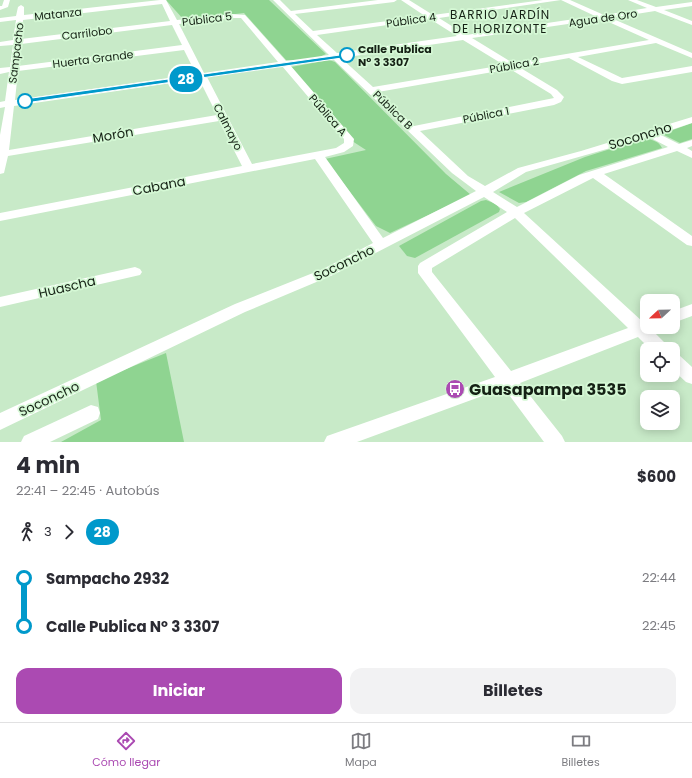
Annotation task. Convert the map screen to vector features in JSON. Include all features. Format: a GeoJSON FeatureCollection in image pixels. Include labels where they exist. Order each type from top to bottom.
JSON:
{"type":"FeatureCollection","features":[{"type":"Feature","properties":{"kind":"street","name":"Pública B"},"geometry":{"type":"LineString","coordinates":[[276,0],[464,178],[516,212],[640,324]]}},
{"type":"Feature","properties":{"kind":"street"},"geometry":{"type":"LineString","coordinates":[[290,13],[394,0]]}},
{"type":"Feature","properties":{"kind":"street"},"geometry":{"type":"LineString","coordinates":[[404,0],[512,66]]}},
{"type":"Feature","properties":{"kind":"street","name":"Pública 4"},"geometry":{"type":"LineString","coordinates":[[312,33],[558,0]]}},
{"type":"Feature","properties":{"kind":"street"},"geometry":{"type":"LineString","coordinates":[[564,0],[692,56]]}},
{"type":"Feature","properties":{"kind":"street"},"geometry":{"type":"LineString","coordinates":[[631,0],[692,23]]}},
{"type":"Feature","properties":{"kind":"street","name":"Matanza"},"geometry":{"type":"LineString","coordinates":[[0,20],[164,1]]}},
{"type":"Feature","properties":{"kind":"street","name":"Calmayo"},"geometry":{"type":"LineString","coordinates":[[164,1],[249,169]]}},
{"type":"Feature","properties":{"kind":"street","name":"Agua de Oro"},"geometry":{"type":"LineString","coordinates":[[337,57],[692,4]]}},
{"type":"Feature","properties":{"kind":"street","name":"Sampacho"},"geometry":{"type":"LineString","coordinates":[[0,171],[5,104],[13,69],[21,7]]}},
{"type":"Feature","properties":{"kind":"street","name":"Pública 5"},"geometry":{"type":"LineString","coordinates":[[174,23],[240,16]]}},
{"type":"Feature","properties":{"kind":"street","name":"Pública A"},"geometry":{"type":"LineString","coordinates":[[240,16],[244,17],[349,139],[349,144],[340,150],[318,155]]}},
{"type":"Feature","properties":{"kind":"street","name":"Carrilobo"},"geometry":{"type":"LineString","coordinates":[[0,44],[174,23]]}},
{"type":"Feature","properties":{"kind":"street","name":"Pública 2"},"geometry":{"type":"LineString","coordinates":[[371,90],[656,41]]}},
{"type":"Feature","properties":{"kind":"street","name":"Huerta Grande"},"geometry":{"type":"LineString","coordinates":[[0,70],[187,47]]}},
{"type":"Feature","properties":{"kind":"street"},"geometry":{"type":"LineString","coordinates":[[570,56],[615,79],[622,81],[692,69]]}},
{"type":"Feature","properties":{"kind":"street"},"geometry":{"type":"LineString","coordinates":[[5,104],[337,57]]}},
{"type":"Feature","properties":{"kind":"street","name":"Pública 1"},"geometry":{"type":"LineString","coordinates":[[413,129],[558,100],[559,97],[554,92],[512,66]]}},
{"type":"Feature","properties":{"kind":"street","name":"Morón"},"geometry":{"type":"LineString","coordinates":[[2,154],[223,117]]}},
{"type":"Feature","properties":{"kind":"street","name":"Soconcho"},"geometry":{"type":"LineString","coordinates":[[0,422],[240,308],[328,272],[484,192],[522,170],[585,153],[692,120]]}},
{"type":"Feature","properties":{"kind":"street"},"geometry":{"type":"LineString","coordinates":[[650,133],[692,155]]}},
{"type":"Feature","properties":{"kind":"street","name":"Soconcho"},"geometry":{"type":"LineString","coordinates":[[507,380],[425,273],[425,266],[516,212],[594,173],[692,143]]}},
{"type":"Feature","properties":{"kind":"street"},"geometry":{"type":"LineString","coordinates":[[318,155],[381,245]]}},
{"type":"Feature","properties":{"kind":"street","name":"Cabana"},"geometry":{"type":"LineString","coordinates":[[0,217],[318,155]]}},
{"type":"Feature","properties":{"kind":"street"},"geometry":{"type":"LineString","coordinates":[[594,173],[692,242]]}},
{"type":"Feature","properties":{"kind":"street","name":"Huascha"},"geometry":{"type":"LineString","coordinates":[[0,302],[135,272]]}},
{"type":"Feature","properties":{"kind":"street"},"geometry":{"type":"LineString","coordinates":[[680,314],[692,310]]}},
{"type":"Feature","properties":{"kind":"street"},"geometry":{"type":"LineString","coordinates":[[334,442],[507,380],[640,330]]}},
{"type":"Feature","properties":{"kind":"street","name":"Pública B"},"geometry":{"type":"LineString","coordinates":[[649,334],[655,342]]}},
{"type":"Feature","properties":{"kind":"street"},"geometry":{"type":"LineString","coordinates":[[680,366],[692,377]]}},
{"type":"Feature","properties":{"kind":"street"},"geometry":{"type":"LineString","coordinates":[[507,380],[555,442]]}},
{"type":"Feature","properties":{"kind":"street"},"geometry":{"type":"LineString","coordinates":[[31,442],[91,413]]}},
{"type":"Feature","properties":{"kind":"green space"},"geometry":{"type":"Polygon","coordinates":[[[166,0],[269,0],[326,54],[317,58],[306,60],[286,60],[244,13],[184,20],[166,0]]]}},
{"type":"Feature","properties":{"kind":"green space"},"geometry":{"type":"Polygon","coordinates":[[[329,60],[335,62],[446,174],[471,195],[390,233],[376,226],[325,159],[366,150],[349,139],[291,67],[329,60]]]}},
{"type":"Feature","properties":{"kind":"green space"},"geometry":{"type":"Polygon","coordinates":[[[692,123],[692,139],[680,143],[662,134],[692,123]]]}},
{"type":"Feature","properties":{"kind":"green space"},"geometry":{"type":"Polygon","coordinates":[[[645,138],[657,142],[662,148],[586,171],[526,202],[519,203],[499,192],[585,157],[645,138]]]}},
{"type":"Feature","properties":{"kind":"green space"},"geometry":{"type":"Polygon","coordinates":[[[486,200],[496,204],[500,209],[499,212],[415,258],[407,256],[399,246],[481,201],[486,200]]]}},
{"type":"Feature","properties":{"kind":"green space"},"geometry":{"type":"Polygon","coordinates":[[[166,353],[184,442],[61,442],[101,420],[96,381],[166,353]]]}},
{"type":"Feature","properties":{"kind":"bus line","name":"28"},"geometry":{"type":"LineString","coordinates":[[25,101],[347,55]]}},
{"type":"Feature","properties":{"kind":"place","name":"Calle Publica Nº 3 3307"},"geometry":{"type":"Point","coordinates":[347,55]}},
{"type":"Feature","properties":{"kind":"place","name":"Guasapampa 3535"},"geometry":{"type":"Point","coordinates":[455,389]}},
{"type":"Feature","properties":{"kind":"district","name":"BARRIO JARDÍN DE HORIZONTE"},"geometry":{"type":"Point","coordinates":[500,21]}}]}
